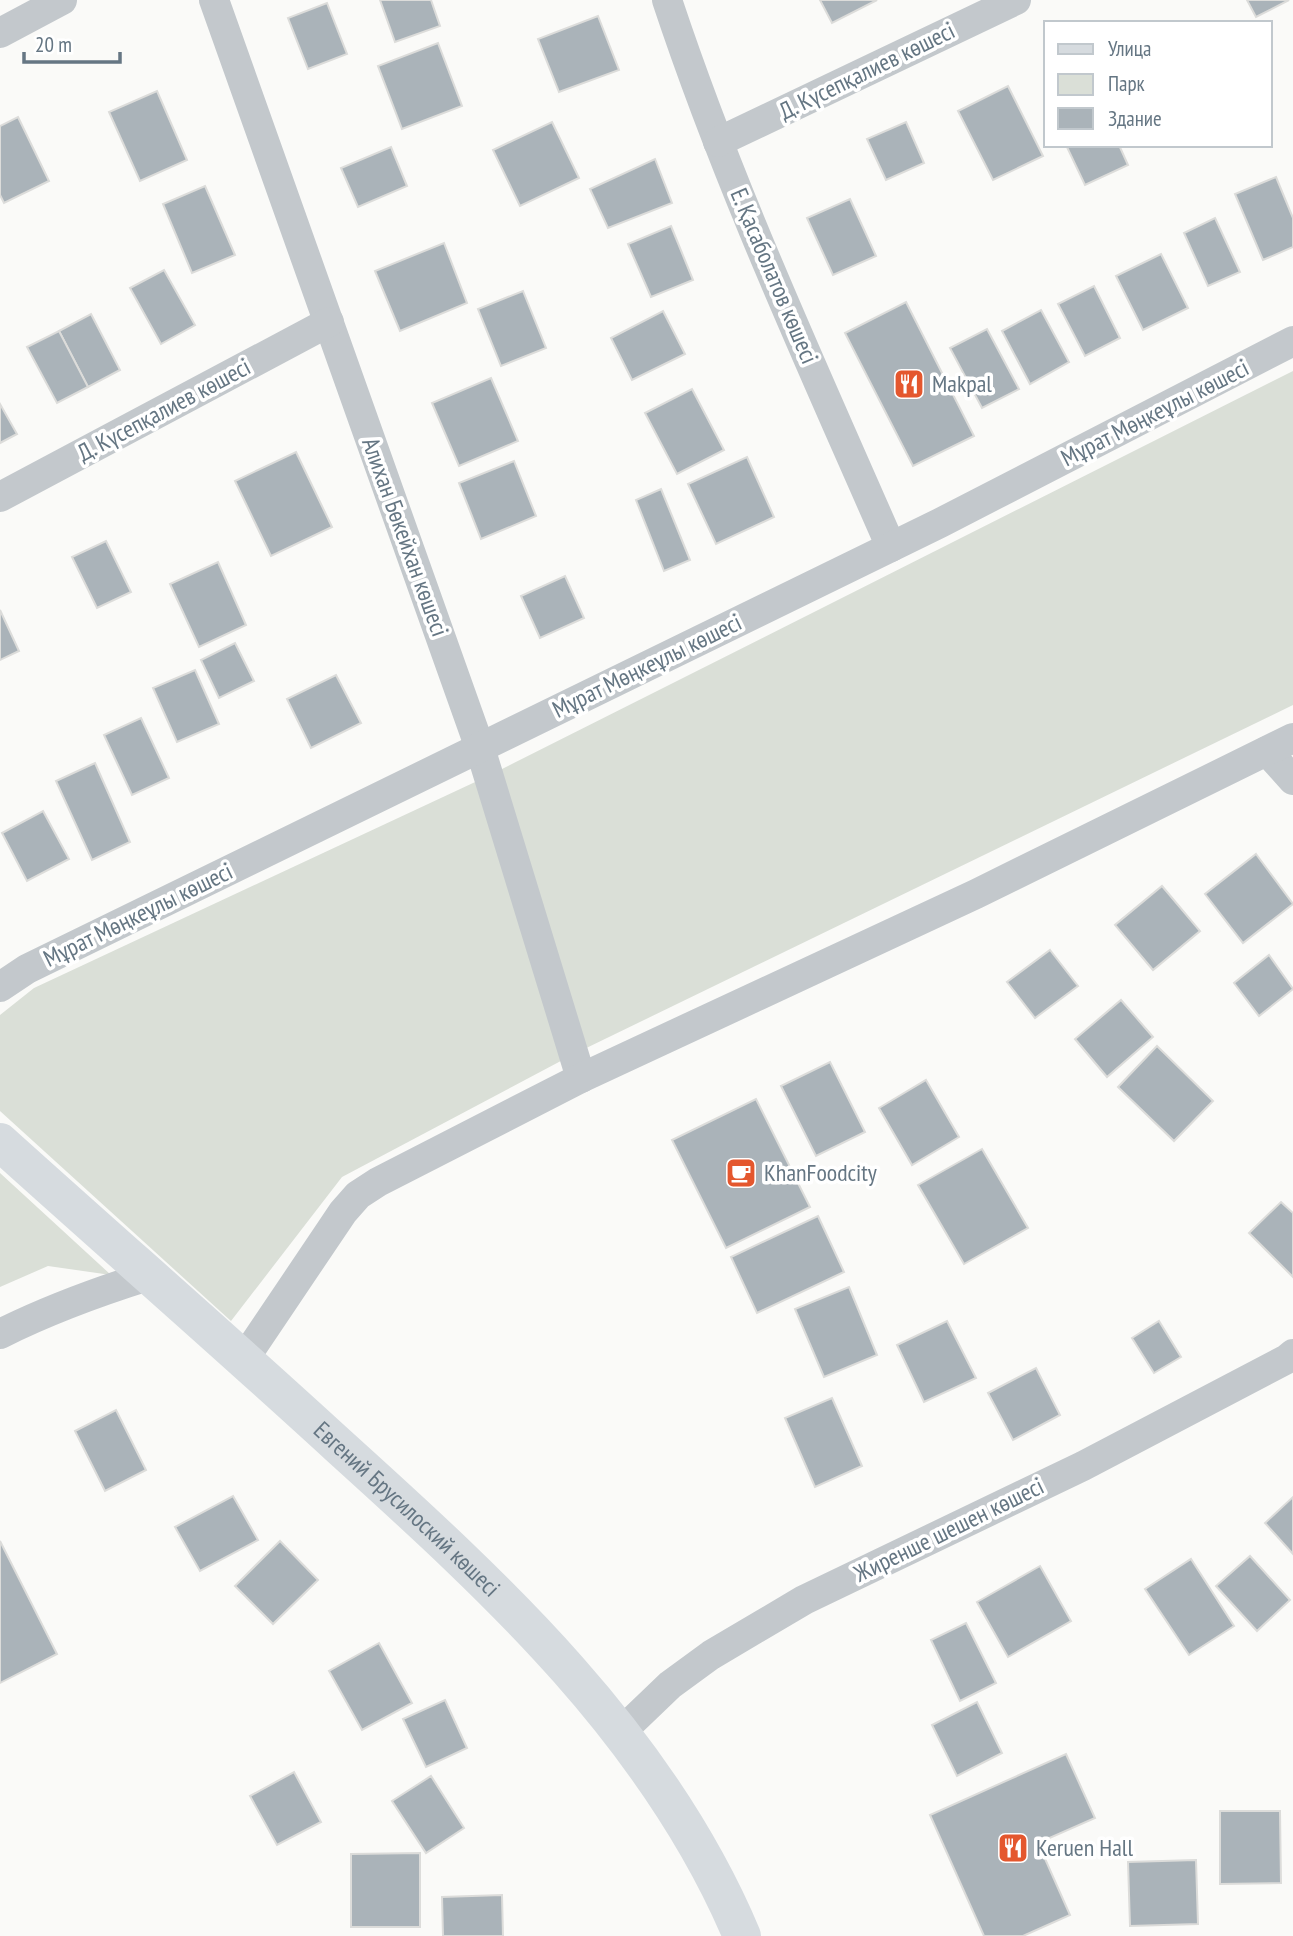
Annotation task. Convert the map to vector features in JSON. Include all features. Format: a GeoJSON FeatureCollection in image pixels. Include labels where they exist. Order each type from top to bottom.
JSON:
{"type":"FeatureCollection","features":[{"type":"Feature","properties":{"kind":"main road","name":"Евгений Брусилоский көшесі"},"geometry":{"type":"LineString","coordinates":[[0,1142],[459,1555],[534,1631],[621,1732],[662,1786],[690,1834],[742,1936]]}},
{"type":"Feature","properties":{"kind":"street"},"geometry":{"type":"LineString","coordinates":[[0,33],[62,0]]}},
{"type":"Feature","properties":{"kind":"street","name":"Алихан Бөкейхан көшесі"},"geometry":{"type":"LineString","coordinates":[[214,0],[480,748],[581,1078]]}},
{"type":"Feature","properties":{"kind":"street","name":"Е. Қасаболатов көшесі"},"geometry":{"type":"LineString","coordinates":[[667,0],[694,81],[759,244],[891,547]]}},
{"type":"Feature","properties":{"kind":"street","name":"Д. Күсепқалиев көшесі"},"geometry":{"type":"LineString","coordinates":[[718,142],[1016,0]]}},
{"type":"Feature","properties":{"kind":"street","name":"Д. Күсепқалиев көшесі"},"geometry":{"type":"LineString","coordinates":[[0,497],[329,322]]}},
{"type":"Feature","properties":{"kind":"street","name":"Мұрат Мөңкеұлы көшесі"},"geometry":{"type":"LineString","coordinates":[[0,987],[45,960],[891,547],[1293,341]]}},
{"type":"Feature","properties":{"kind":"street"},"geometry":{"type":"LineString","coordinates":[[244,1359],[343,1212],[358,1195],[581,1078],[976,894],[1280,745],[1293,780]]}},
{"type":"Feature","properties":{"kind":"street"},"geometry":{"type":"LineString","coordinates":[[0,1334],[84,1296],[148,1276]]}},
{"type":"Feature","properties":{"kind":"street","name":"Жиренше шешен көшесі"},"geometry":{"type":"LineString","coordinates":[[621,1732],[680,1677],[804,1600],[1083,1466],[1293,1354]]}},
{"type":"Feature","properties":{"kind":"green space"},"geometry":{"type":"Polygon","coordinates":[[[1293,371],[1293,705],[574,1054],[342,1177],[231,1321],[0,1111],[0,1015],[34,988],[488,776],[1293,371]]]}},
{"type":"Feature","properties":{"kind":"green space"},"geometry":{"type":"Polygon","coordinates":[[[0,1173],[111,1275],[48,1266],[0,1287],[0,1173]]]}},
{"type":"Feature","properties":{"kind":"building"},"geometry":{"type":"Polygon","coordinates":[[[380,0],[431,0],[440,26],[395,42],[380,0]]]}},
{"type":"Feature","properties":{"kind":"building"},"geometry":{"type":"Polygon","coordinates":[[[820,0],[877,0],[832,23],[820,0]]]}},
{"type":"Feature","properties":{"kind":"building"},"geometry":{"type":"Polygon","coordinates":[[[1247,0],[1289,0],[1256,17],[1247,0]]]}},
{"type":"Feature","properties":{"kind":"building"},"geometry":{"type":"Polygon","coordinates":[[[327,3],[347,54],[308,69],[288,18],[327,3]]]}},
{"type":"Feature","properties":{"kind":"building"},"geometry":{"type":"Polygon","coordinates":[[[598,16],[619,70],[559,92],[538,39],[598,16]]]}},
{"type":"Feature","properties":{"kind":"building"},"geometry":{"type":"Polygon","coordinates":[[[438,43],[462,106],[402,129],[378,66],[438,43]]]}},
{"type":"Feature","properties":{"kind":"building"},"geometry":{"type":"Polygon","coordinates":[[[1008,86],[1043,156],[993,180],[958,111],[1008,86]]]}},
{"type":"Feature","properties":{"kind":"building"},"geometry":{"type":"Polygon","coordinates":[[[157,91],[187,160],[140,181],[109,112],[157,91]]]}},
{"type":"Feature","properties":{"kind":"building"},"geometry":{"type":"Polygon","coordinates":[[[18,117],[49,181],[4,203],[0,195],[0,126],[18,117]]]}},
{"type":"Feature","properties":{"kind":"building"},"geometry":{"type":"Polygon","coordinates":[[[552,122],[579,178],[520,206],[493,150],[552,122]]]}},
{"type":"Feature","properties":{"kind":"building"},"geometry":{"type":"Polygon","coordinates":[[[906,122],[924,163],[886,180],[867,139],[906,122]]]}},
{"type":"Feature","properties":{"kind":"building"},"geometry":{"type":"Polygon","coordinates":[[[391,147],[407,186],[358,207],[341,168],[391,147]]]}},
{"type":"Feature","properties":{"kind":"building"},"geometry":{"type":"Polygon","coordinates":[[[1067,147],[1120,147],[1128,165],[1085,185],[1067,147]]]}},
{"type":"Feature","properties":{"kind":"building"},"geometry":{"type":"Polygon","coordinates":[[[655,159],[672,203],[608,228],[590,189],[655,159]]]}},
{"type":"Feature","properties":{"kind":"building"},"geometry":{"type":"Polygon","coordinates":[[[1276,177],[1293,218],[1293,247],[1263,260],[1235,194],[1276,177]]]}},
{"type":"Feature","properties":{"kind":"building"},"geometry":{"type":"Polygon","coordinates":[[[205,186],[235,255],[192,273],[163,204],[205,186]]]}},
{"type":"Feature","properties":{"kind":"building"},"geometry":{"type":"Polygon","coordinates":[[[850,199],[876,256],[833,275],[807,218],[850,199]]]}},
{"type":"Feature","properties":{"kind":"building"},"geometry":{"type":"Polygon","coordinates":[[[1215,218],[1240,272],[1208,286],[1184,233],[1215,218]]]}},
{"type":"Feature","properties":{"kind":"building"},"geometry":{"type":"Polygon","coordinates":[[[671,226],[693,280],[651,297],[628,244],[671,226]]]}},
{"type":"Feature","properties":{"kind":"building"},"geometry":{"type":"Polygon","coordinates":[[[444,243],[467,303],[400,331],[375,271],[444,243]]]}},
{"type":"Feature","properties":{"kind":"building"},"geometry":{"type":"Polygon","coordinates":[[[1161,254],[1188,308],[1143,330],[1116,276],[1161,254]]]}},
{"type":"Feature","properties":{"kind":"building"},"geometry":{"type":"Polygon","coordinates":[[[164,270],[195,325],[161,344],[130,288],[164,270]]]}},
{"type":"Feature","properties":{"kind":"building"},"geometry":{"type":"Polygon","coordinates":[[[1094,286],[1120,338],[1085,356],[1058,304],[1094,286]]]}},
{"type":"Feature","properties":{"kind":"building"},"geometry":{"type":"Polygon","coordinates":[[[523,291],[546,348],[501,366],[478,309],[523,291]]]}},
{"type":"Feature","properties":{"kind":"building"},"geometry":{"type":"Polygon","coordinates":[[[906,302],[974,436],[913,466],[845,333],[906,302]]]}},
{"type":"Feature","properties":{"kind":"building"},"geometry":{"type":"Polygon","coordinates":[[[1041,310],[1069,362],[1030,384],[1002,331],[1041,310]]]}},
{"type":"Feature","properties":{"kind":"building"},"geometry":{"type":"Polygon","coordinates":[[[663,311],[685,354],[632,380],[611,338],[663,311]]]}},
{"type":"Feature","properties":{"kind":"building"},"geometry":{"type":"Polygon","coordinates":[[[91,314],[120,370],[88,387],[59,331],[91,314]]]}},
{"type":"Feature","properties":{"kind":"building"},"geometry":{"type":"Polygon","coordinates":[[[987,329],[1019,389],[982,408],[950,348],[987,329]]]}},
{"type":"Feature","properties":{"kind":"building"},"geometry":{"type":"Polygon","coordinates":[[[59,331],[88,387],[57,403],[27,347],[59,331]]]}},
{"type":"Feature","properties":{"kind":"building"},"geometry":{"type":"Polygon","coordinates":[[[491,378],[518,441],[459,466],[432,403],[491,378]]]}},
{"type":"Feature","properties":{"kind":"building"},"geometry":{"type":"Polygon","coordinates":[[[692,389],[724,450],[677,474],[645,413],[692,389]]]}},
{"type":"Feature","properties":{"kind":"building"},"geometry":{"type":"Polygon","coordinates":[[[0,404],[17,434],[0,443],[0,404]]]}},
{"type":"Feature","properties":{"kind":"building"},"geometry":{"type":"Polygon","coordinates":[[[296,452],[332,527],[271,556],[235,481],[296,452]]]}},
{"type":"Feature","properties":{"kind":"building"},"geometry":{"type":"Polygon","coordinates":[[[747,457],[774,517],[716,544],[688,484],[747,457]]]}},
{"type":"Feature","properties":{"kind":"building"},"geometry":{"type":"Polygon","coordinates":[[[514,461],[536,516],[481,539],[459,483],[514,461]]]}},
{"type":"Feature","properties":{"kind":"building"},"geometry":{"type":"Polygon","coordinates":[[[661,489],[690,560],[664,571],[636,500],[661,489]]]}},
{"type":"Feature","properties":{"kind":"building"},"geometry":{"type":"Polygon","coordinates":[[[106,541],[131,592],[97,608],[72,557],[106,541]]]}},
{"type":"Feature","properties":{"kind":"building"},"geometry":{"type":"Polygon","coordinates":[[[218,562],[246,625],[199,647],[170,584],[218,562]]]}},
{"type":"Feature","properties":{"kind":"building"},"geometry":{"type":"Polygon","coordinates":[[[565,576],[584,618],[540,638],[521,596],[565,576]]]}},
{"type":"Feature","properties":{"kind":"building"},"geometry":{"type":"Polygon","coordinates":[[[0,610],[19,651],[0,660],[0,610]]]}},
{"type":"Feature","properties":{"kind":"building"},"geometry":{"type":"Polygon","coordinates":[[[235,643],[254,681],[219,698],[201,660],[235,643]]]}},
{"type":"Feature","properties":{"kind":"building"},"geometry":{"type":"Polygon","coordinates":[[[195,670],[219,724],[177,742],[153,688],[195,670]]]}},
{"type":"Feature","properties":{"kind":"building"},"geometry":{"type":"Polygon","coordinates":[[[336,675],[361,723],[311,748],[287,699],[336,675]]]}},
{"type":"Feature","properties":{"kind":"building"},"geometry":{"type":"Polygon","coordinates":[[[141,718],[169,778],[132,795],[104,735],[141,718]]]}},
{"type":"Feature","properties":{"kind":"building"},"geometry":{"type":"Polygon","coordinates":[[[95,763],[130,842],[92,860],[56,781],[95,763]]]}},
{"type":"Feature","properties":{"kind":"building"},"geometry":{"type":"Polygon","coordinates":[[[43,811],[69,859],[27,881],[2,833],[43,811]]]}},
{"type":"Feature","properties":{"kind":"building"},"geometry":{"type":"Polygon","coordinates":[[[1256,854],[1293,904],[1243,943],[1205,894],[1256,854]]]}},
{"type":"Feature","properties":{"kind":"building"},"geometry":{"type":"Polygon","coordinates":[[[1162,886],[1200,931],[1153,970],[1115,925],[1162,886]]]}},
{"type":"Feature","properties":{"kind":"building"},"geometry":{"type":"Polygon","coordinates":[[[1050,950],[1078,986],[1035,1018],[1007,982],[1050,950]]]}},
{"type":"Feature","properties":{"kind":"building"},"geometry":{"type":"Polygon","coordinates":[[[1269,955],[1293,989],[1259,1016],[1234,983],[1269,955]]]}},
{"type":"Feature","properties":{"kind":"building"},"geometry":{"type":"Polygon","coordinates":[[[1121,1000],[1153,1037],[1107,1077],[1075,1039],[1121,1000]]]}},
{"type":"Feature","properties":{"kind":"building"},"geometry":{"type":"Polygon","coordinates":[[[1157,1046],[1213,1101],[1174,1141],[1118,1087],[1157,1046]]]}},
{"type":"Feature","properties":{"kind":"building"},"geometry":{"type":"Polygon","coordinates":[[[830,1062],[865,1132],[816,1156],[781,1086],[830,1062]]]}},
{"type":"Feature","properties":{"kind":"building"},"geometry":{"type":"Polygon","coordinates":[[[926,1080],[959,1137],[912,1165],[879,1108],[926,1080]]]}},
{"type":"Feature","properties":{"kind":"building"},"geometry":{"type":"Polygon","coordinates":[[[756,1099],[810,1207],[726,1248],[672,1140],[756,1099]]]}},
{"type":"Feature","properties":{"kind":"building"},"geometry":{"type":"Polygon","coordinates":[[[982,1149],[1028,1228],[964,1264],[918,1185],[982,1149]]]}},
{"type":"Feature","properties":{"kind":"building"},"geometry":{"type":"Polygon","coordinates":[[[1281,1202],[1293,1213],[1293,1277],[1249,1233],[1281,1202]]]}},
{"type":"Feature","properties":{"kind":"building"},"geometry":{"type":"Polygon","coordinates":[[[818,1216],[844,1272],[757,1313],[731,1257],[818,1216]]]}},
{"type":"Feature","properties":{"kind":"building"},"geometry":{"type":"Polygon","coordinates":[[[849,1287],[877,1355],[824,1377],[795,1309],[849,1287]]]}},
{"type":"Feature","properties":{"kind":"building"},"geometry":{"type":"Polygon","coordinates":[[[947,1321],[976,1378],[924,1402],[897,1345],[947,1321]]]}},
{"type":"Feature","properties":{"kind":"building"},"geometry":{"type":"Polygon","coordinates":[[[1159,1321],[1181,1357],[1154,1373],[1132,1338],[1159,1321]]]}},
{"type":"Feature","properties":{"kind":"building"},"geometry":{"type":"Polygon","coordinates":[[[1036,1368],[1060,1415],[1013,1440],[988,1393],[1036,1368]]]}},
{"type":"Feature","properties":{"kind":"building"},"geometry":{"type":"Polygon","coordinates":[[[832,1398],[862,1466],[815,1487],[785,1418],[832,1398]]]}},
{"type":"Feature","properties":{"kind":"building"},"geometry":{"type":"Polygon","coordinates":[[[116,1410],[146,1470],[105,1491],[75,1431],[116,1410]]]}},
{"type":"Feature","properties":{"kind":"building"},"geometry":{"type":"Polygon","coordinates":[[[233,1496],[258,1540],[200,1571],[175,1527],[233,1496]]]}},
{"type":"Feature","properties":{"kind":"building"},"geometry":{"type":"Polygon","coordinates":[[[1293,1497],[1293,1554],[1265,1523],[1293,1497]]]}},
{"type":"Feature","properties":{"kind":"building"},"geometry":{"type":"Polygon","coordinates":[[[0,1541],[57,1654],[0,1683],[0,1541]]]}},
{"type":"Feature","properties":{"kind":"building"},"geometry":{"type":"Polygon","coordinates":[[[280,1541],[318,1580],[273,1624],[235,1586],[280,1541]]]}},
{"type":"Feature","properties":{"kind":"building"},"geometry":{"type":"Polygon","coordinates":[[[1250,1556],[1290,1600],[1257,1631],[1216,1586],[1250,1556]]]}},
{"type":"Feature","properties":{"kind":"building"},"geometry":{"type":"Polygon","coordinates":[[[1191,1559],[1234,1626],[1189,1655],[1145,1589],[1191,1559]]]}},
{"type":"Feature","properties":{"kind":"building"},"geometry":{"type":"Polygon","coordinates":[[[1040,1566],[1071,1621],[1008,1657],[977,1602],[1040,1566]]]}},
{"type":"Feature","properties":{"kind":"building"},"geometry":{"type":"Polygon","coordinates":[[[966,1623],[996,1683],[960,1701],[931,1640],[966,1623]]]}},
{"type":"Feature","properties":{"kind":"building"},"geometry":{"type":"Polygon","coordinates":[[[379,1643],[412,1703],[362,1730],[329,1671],[379,1643]]]}},
{"type":"Feature","properties":{"kind":"building"},"geometry":{"type":"Polygon","coordinates":[[[445,1700],[467,1748],[426,1767],[403,1719],[445,1700]]]}},
{"type":"Feature","properties":{"kind":"building"},"geometry":{"type":"Polygon","coordinates":[[[977,1702],[1002,1753],[957,1776],[932,1725],[977,1702]]]}},
{"type":"Feature","properties":{"kind":"building"},"geometry":{"type":"Polygon","coordinates":[[[1066,1754],[1095,1818],[1038,1843],[1070,1915],[1023,1936],[984,1936],[930,1815],[1066,1754]]]}},
{"type":"Feature","properties":{"kind":"building"},"geometry":{"type":"Polygon","coordinates":[[[294,1772],[321,1822],[277,1845],[250,1796],[294,1772]]]}},
{"type":"Feature","properties":{"kind":"building"},"geometry":{"type":"Polygon","coordinates":[[[431,1776],[464,1828],[426,1853],[392,1801],[431,1776]]]}},
{"type":"Feature","properties":{"kind":"building"},"geometry":{"type":"Polygon","coordinates":[[[1220,1811],[1280,1811],[1281,1883],[1220,1884],[1220,1811]]]}},
{"type":"Feature","properties":{"kind":"building"},"geometry":{"type":"Polygon","coordinates":[[[420,1853],[420,1927],[351,1927],[351,1854],[420,1853]]]}},
{"type":"Feature","properties":{"kind":"building"},"geometry":{"type":"Polygon","coordinates":[[[1196,1860],[1198,1924],[1130,1926],[1128,1862],[1196,1860]]]}},
{"type":"Feature","properties":{"kind":"building"},"geometry":{"type":"Polygon","coordinates":[[[502,1895],[503,1936],[443,1936],[442,1897],[502,1895]]]}},
{"type":"Feature","properties":{"kind":"place","name":"Makpal"},"geometry":{"type":"Point","coordinates":[909,384]}},
{"type":"Feature","properties":{"kind":"place","name":"KhanFoodcity"},"geometry":{"type":"Point","coordinates":[741,1173]}},
{"type":"Feature","properties":{"kind":"place","name":"Keruen Hall"},"geometry":{"type":"Point","coordinates":[1013,1848]}}]}
